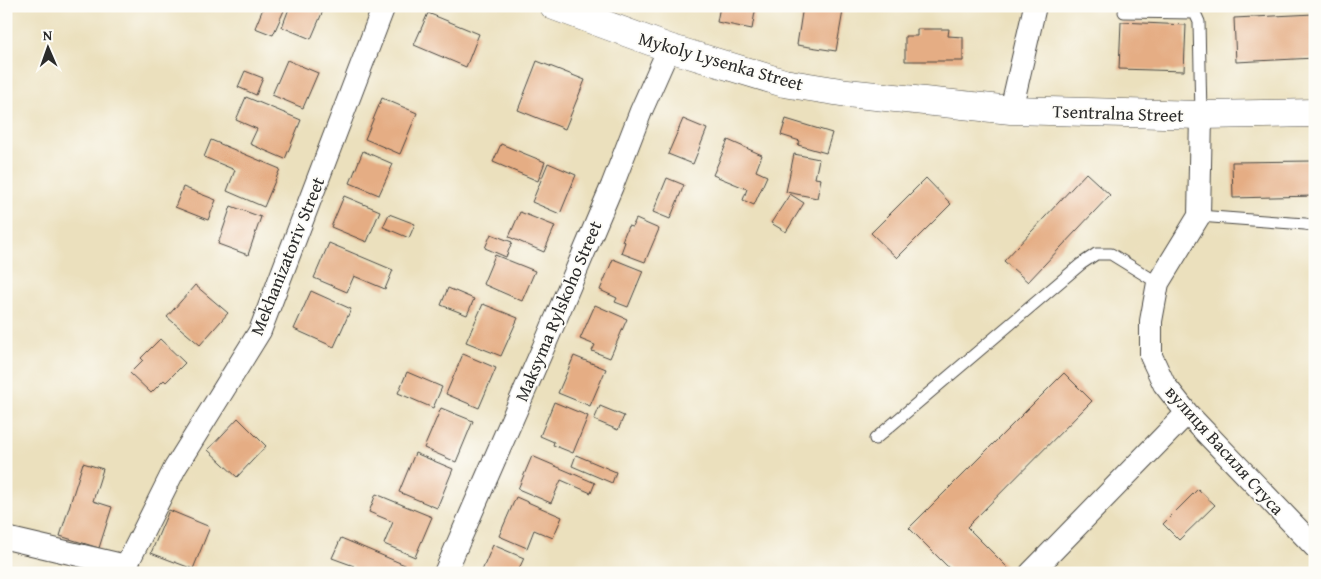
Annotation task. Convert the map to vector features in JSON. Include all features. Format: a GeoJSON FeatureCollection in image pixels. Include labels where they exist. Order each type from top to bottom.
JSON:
{"type":"FeatureCollection","features":[{"type":"Feature","properties":{"kind":"street","name":"Mekhanizatoriv Street"},"geometry":{"type":"LineString","coordinates":[[125,570],[175,468],[260,331],[384,6]]}},
{"type":"Feature","properties":{"kind":"street","name":"Mykoly Lysenka Street"},"geometry":{"type":"LineString","coordinates":[[554,6],[669,48],[784,83],[848,94],[922,102]]}},
{"type":"Feature","properties":{"kind":"street"},"geometry":{"type":"LineString","coordinates":[[1011,110],[1035,6]]}},
{"type":"Feature","properties":{"kind":"street","name":"Maksyma Rylskoho Street"},"geometry":{"type":"LineString","coordinates":[[444,573],[548,337],[612,186],[640,111],[669,48]]}},
{"type":"Feature","properties":{"kind":"street","name":"Tsentralna Street"},"geometry":{"type":"LineString","coordinates":[[922,102],[1011,110],[1201,115],[1315,113]]}},
{"type":"Feature","properties":{"kind":"street"},"geometry":{"type":"LineString","coordinates":[[1199,216],[1201,115]]}},
{"type":"Feature","properties":{"kind":"street","name":"вулиця Василя Стуса"},"geometry":{"type":"LineString","coordinates":[[1199,216],[1158,283],[1151,321],[1151,356],[1164,384],[1187,413],[1315,547]]}},
{"type":"Feature","properties":{"kind":"street"},"geometry":{"type":"LineString","coordinates":[[1031,573],[1187,413]]}},
{"type":"Feature","properties":{"kind":"street"},"geometry":{"type":"LineString","coordinates":[[6,538],[125,570]]}},
{"type":"Feature","properties":{"kind":"lane"},"geometry":{"type":"LineString","coordinates":[[1124,12],[1195,13],[1198,22],[1201,115]]}},
{"type":"Feature","properties":{"kind":"lane"},"geometry":{"type":"LineString","coordinates":[[1199,216],[1315,226]]}},
{"type":"Feature","properties":{"kind":"lane"},"geometry":{"type":"LineString","coordinates":[[875,439],[1081,264],[1096,254],[1111,254],[1158,283]]}},
{"type":"Feature","properties":{"kind":"building"},"geometry":{"type":"Polygon","coordinates":[[[264,6],[286,6],[273,35],[255,28],[264,6]]]}},
{"type":"Feature","properties":{"kind":"building"},"geometry":{"type":"Polygon","coordinates":[[[290,6],[325,6],[311,39],[282,27],[290,6]]]}},
{"type":"Feature","properties":{"kind":"building"},"geometry":{"type":"Polygon","coordinates":[[[720,6],[756,6],[752,29],[717,22],[720,6]]]}},
{"type":"Feature","properties":{"kind":"building"},"geometry":{"type":"Polygon","coordinates":[[[803,6],[816,6],[843,11],[836,51],[797,45],[803,6]]]}},
{"type":"Feature","properties":{"kind":"building"},"geometry":{"type":"Polygon","coordinates":[[[428,13],[479,34],[466,67],[414,45],[428,13]]]}},
{"type":"Feature","properties":{"kind":"building"},"geometry":{"type":"Polygon","coordinates":[[[1314,14],[1315,58],[1236,62],[1234,18],[1314,14]]]}},
{"type":"Feature","properties":{"kind":"building"},"geometry":{"type":"Polygon","coordinates":[[[1121,22],[1186,25],[1184,71],[1119,69],[1121,22]]]}},
{"type":"Feature","properties":{"kind":"building"},"geometry":{"type":"Polygon","coordinates":[[[917,29],[949,29],[948,36],[963,37],[963,61],[905,61],[905,36],[917,36],[917,29]]]}},
{"type":"Feature","properties":{"kind":"building"},"geometry":{"type":"Polygon","coordinates":[[[287,60],[318,73],[303,108],[272,95],[287,60]]]}},
{"type":"Feature","properties":{"kind":"building"},"geometry":{"type":"Polygon","coordinates":[[[537,61],[585,80],[565,129],[518,110],[537,61]]]}},
{"type":"Feature","properties":{"kind":"building"},"geometry":{"type":"Polygon","coordinates":[[[245,71],[263,78],[256,95],[238,87],[245,71]]]}},
{"type":"Feature","properties":{"kind":"building"},"geometry":{"type":"Polygon","coordinates":[[[246,97],[301,120],[285,159],[250,144],[257,129],[236,120],[246,97]]]}},
{"type":"Feature","properties":{"kind":"building"},"geometry":{"type":"Polygon","coordinates":[[[382,98],[417,113],[400,154],[365,139],[382,98]]]}},
{"type":"Feature","properties":{"kind":"building"},"geometry":{"type":"Polygon","coordinates":[[[683,119],[707,129],[693,164],[668,154],[683,119]]]}},
{"type":"Feature","properties":{"kind":"building"},"geometry":{"type":"Polygon","coordinates":[[[786,119],[832,133],[826,153],[798,145],[800,141],[781,135],[786,119]]]}},
{"type":"Feature","properties":{"kind":"building"},"geometry":{"type":"Polygon","coordinates":[[[211,140],[280,169],[264,207],[227,191],[235,170],[204,157],[211,140]]]}},
{"type":"Feature","properties":{"kind":"building"},"geometry":{"type":"Polygon","coordinates":[[[728,140],[762,155],[756,171],[767,176],[754,205],[743,200],[747,189],[713,175],[728,140]]]}},
{"type":"Feature","properties":{"kind":"building"},"geometry":{"type":"Polygon","coordinates":[[[501,144],[545,162],[538,181],[493,162],[501,144]]]}},
{"type":"Feature","properties":{"kind":"building"},"geometry":{"type":"Polygon","coordinates":[[[363,151],[393,164],[379,195],[350,183],[363,151]]]}},
{"type":"Feature","properties":{"kind":"building"},"geometry":{"type":"Polygon","coordinates":[[[794,154],[819,159],[815,178],[821,179],[817,198],[786,192],[794,154]]]}},
{"type":"Feature","properties":{"kind":"building"},"geometry":{"type":"Polygon","coordinates":[[[1313,161],[1314,196],[1233,198],[1232,162],[1313,161]]]}},
{"type":"Feature","properties":{"kind":"building"},"geometry":{"type":"Polygon","coordinates":[[[548,163],[576,175],[560,214],[532,202],[548,163]]]}},
{"type":"Feature","properties":{"kind":"building"},"geometry":{"type":"Polygon","coordinates":[[[1086,173],[1110,195],[1028,282],[1004,261],[1086,173]]]}},
{"type":"Feature","properties":{"kind":"building"},"geometry":{"type":"Polygon","coordinates":[[[667,178],[684,185],[670,219],[653,212],[667,178]]]}},
{"type":"Feature","properties":{"kind":"building"},"geometry":{"type":"Polygon","coordinates":[[[926,178],[951,204],[897,258],[871,233],[926,178]]]}},
{"type":"Feature","properties":{"kind":"building"},"geometry":{"type":"Polygon","coordinates":[[[183,187],[216,200],[208,220],[175,207],[183,187]]]}},
{"type":"Feature","properties":{"kind":"building"},"geometry":{"type":"Polygon","coordinates":[[[790,194],[804,203],[786,232],[771,223],[790,194]]]}},
{"type":"Feature","properties":{"kind":"building"},"geometry":{"type":"Polygon","coordinates":[[[344,196],[380,211],[367,242],[331,227],[344,196]]]}},
{"type":"Feature","properties":{"kind":"building"},"geometry":{"type":"Polygon","coordinates":[[[231,206],[261,217],[248,255],[218,244],[231,206]]]}},
{"type":"Feature","properties":{"kind":"building"},"geometry":{"type":"Polygon","coordinates":[[[520,212],[555,226],[544,252],[509,237],[520,212]]]}},
{"type":"Feature","properties":{"kind":"building"},"geometry":{"type":"Polygon","coordinates":[[[389,214],[415,224],[409,238],[383,227],[389,214]]]}},
{"type":"Feature","properties":{"kind":"building"},"geometry":{"type":"Polygon","coordinates":[[[636,219],[659,229],[645,262],[621,253],[625,242],[622,241],[628,226],[632,227],[636,219]]]}},
{"type":"Feature","properties":{"kind":"building"},"geometry":{"type":"Polygon","coordinates":[[[491,234],[512,242],[506,257],[485,248],[491,234]]]}},
{"type":"Feature","properties":{"kind":"building"},"geometry":{"type":"Polygon","coordinates":[[[329,243],[393,270],[385,289],[354,276],[347,292],[314,278],[329,243]]]}},
{"type":"Feature","properties":{"kind":"building"},"geometry":{"type":"Polygon","coordinates":[[[495,255],[535,271],[522,301],[483,284],[495,255]]]}},
{"type":"Feature","properties":{"kind":"building"},"geometry":{"type":"Polygon","coordinates":[[[613,259],[643,271],[628,307],[615,302],[617,298],[600,290],[613,259]]]}},
{"type":"Feature","properties":{"kind":"building"},"geometry":{"type":"Polygon","coordinates":[[[195,285],[228,313],[200,345],[167,317],[195,285]]]}},
{"type":"Feature","properties":{"kind":"building"},"geometry":{"type":"Polygon","coordinates":[[[448,288],[474,299],[467,315],[441,305],[448,288]]]}},
{"type":"Feature","properties":{"kind":"building"},"geometry":{"type":"Polygon","coordinates":[[[311,291],[351,309],[334,347],[294,329],[311,291]]]}},
{"type":"Feature","properties":{"kind":"building"},"geometry":{"type":"Polygon","coordinates":[[[483,304],[518,318],[501,356],[466,342],[483,304]]]}},
{"type":"Feature","properties":{"kind":"building"},"geometry":{"type":"Polygon","coordinates":[[[595,305],[627,319],[610,358],[592,351],[595,345],[580,339],[595,305]]]}},
{"type":"Feature","properties":{"kind":"building"},"geometry":{"type":"Polygon","coordinates":[[[160,339],[185,363],[166,382],[164,380],[151,393],[130,373],[143,360],[141,358],[160,339]]]}},
{"type":"Feature","properties":{"kind":"building"},"geometry":{"type":"Polygon","coordinates":[[[463,354],[496,368],[479,408],[446,394],[463,354]]]}},
{"type":"Feature","properties":{"kind":"building"},"geometry":{"type":"Polygon","coordinates":[[[574,356],[606,369],[590,406],[558,393],[574,356]]]}},
{"type":"Feature","properties":{"kind":"building"},"geometry":{"type":"Polygon","coordinates":[[[407,372],[442,387],[433,408],[398,393],[407,372]]]}},
{"type":"Feature","properties":{"kind":"building"},"geometry":{"type":"Polygon","coordinates":[[[1064,373],[1092,401],[967,527],[1013,573],[954,573],[909,528],[1064,373]]]}},
{"type":"Feature","properties":{"kind":"building"},"geometry":{"type":"Polygon","coordinates":[[[554,402],[588,416],[573,453],[553,445],[554,442],[540,436],[554,402]]]}},
{"type":"Feature","properties":{"kind":"building"},"geometry":{"type":"Polygon","coordinates":[[[600,406],[624,416],[618,430],[594,420],[600,406]]]}},
{"type":"Feature","properties":{"kind":"building"},"geometry":{"type":"Polygon","coordinates":[[[441,408],[473,421],[456,462],[424,448],[441,408]]]}},
{"type":"Feature","properties":{"kind":"building"},"geometry":{"type":"Polygon","coordinates":[[[238,418],[266,446],[237,477],[208,450],[238,418]]]}},
{"type":"Feature","properties":{"kind":"building"},"geometry":{"type":"Polygon","coordinates":[[[415,453],[453,469],[437,508],[399,492],[415,453]]]}},
{"type":"Feature","properties":{"kind":"building"},"geometry":{"type":"Polygon","coordinates":[[[576,455],[616,472],[612,483],[572,466],[576,455]]]}},
{"type":"Feature","properties":{"kind":"building"},"geometry":{"type":"Polygon","coordinates":[[[532,456],[595,483],[591,493],[561,480],[551,503],[518,489],[532,456]]]}},
{"type":"Feature","properties":{"kind":"building"},"geometry":{"type":"Polygon","coordinates":[[[83,463],[103,469],[93,501],[112,507],[99,548],[60,536],[83,463]]]}},
{"type":"Feature","properties":{"kind":"building"},"geometry":{"type":"Polygon","coordinates":[[[1198,489],[1215,505],[1179,540],[1163,524],[1198,489]]]}},
{"type":"Feature","properties":{"kind":"building"},"geometry":{"type":"Polygon","coordinates":[[[376,494],[432,517],[415,557],[384,544],[393,522],[369,512],[376,494]]]}},
{"type":"Feature","properties":{"kind":"building"},"geometry":{"type":"Polygon","coordinates":[[[516,497],[562,517],[553,538],[534,530],[527,548],[499,536],[516,497]]]}},
{"type":"Feature","properties":{"kind":"building"},"geometry":{"type":"Polygon","coordinates":[[[169,510],[210,527],[193,569],[151,553],[169,510]]]}},
{"type":"Feature","properties":{"kind":"building"},"geometry":{"type":"Polygon","coordinates":[[[341,538],[412,568],[411,573],[360,573],[352,570],[354,566],[332,558],[341,538]]]}},
{"type":"Feature","properties":{"kind":"building"},"geometry":{"type":"Polygon","coordinates":[[[493,545],[524,558],[517,573],[481,573],[493,545]]]}}]}
